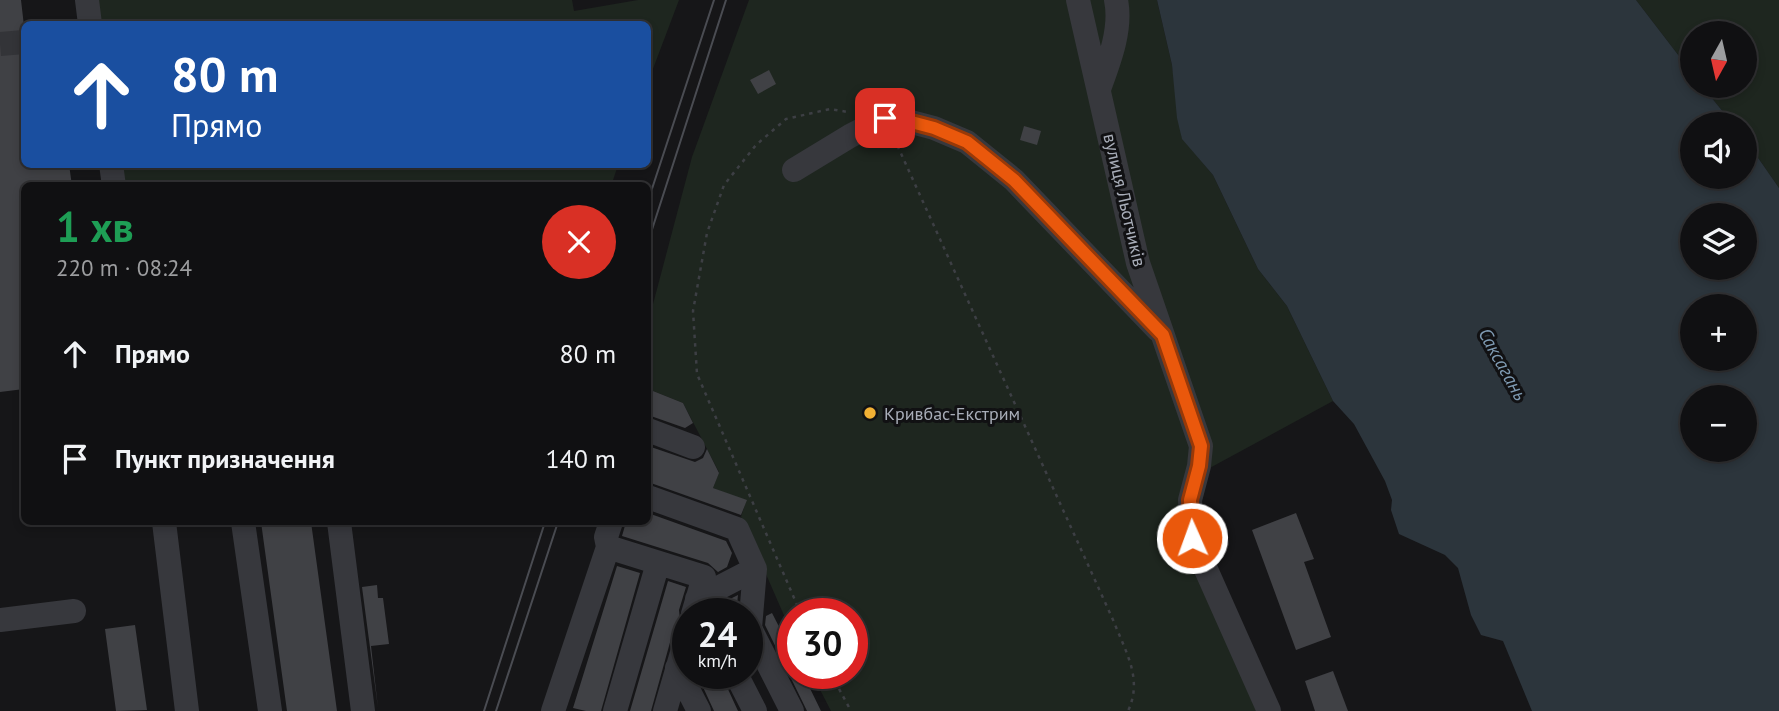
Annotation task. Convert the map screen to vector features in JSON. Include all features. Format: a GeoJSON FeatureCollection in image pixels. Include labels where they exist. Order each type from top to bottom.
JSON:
{"type":"FeatureCollection","features":[{"type":"Feature","properties":{"kind":"street"},"geometry":{"type":"LineString","coordinates":[[87,0],[90,21]]}},
{"type":"Feature","properties":{"kind":"street","name":"вулиця Льотчиків"},"geometry":{"type":"LineString","coordinates":[[1078,0],[1138,263],[1201,446],[1190,500],[1192,538],[1269,711]]}},
{"type":"Feature","properties":{"kind":"street"},"geometry":{"type":"LineString","coordinates":[[1099,89],[1113,46],[1118,9],[1116,0]]}},
{"type":"Feature","properties":{"kind":"street"},"geometry":{"type":"LineString","coordinates":[[794,170],[849,136],[885,118],[934,128],[967,142],[1014,180],[1163,335]]}},
{"type":"Feature","properties":{"kind":"street"},"geometry":{"type":"LineString","coordinates":[[651,431],[693,447]]}},
{"type":"Feature","properties":{"kind":"street"},"geometry":{"type":"LineString","coordinates":[[651,498],[737,529],[755,569],[750,628],[792,711]]}},
{"type":"Feature","properties":{"kind":"street"},"geometry":{"type":"LineString","coordinates":[[164,525],[187,711]]}},
{"type":"Feature","properties":{"kind":"street"},"geometry":{"type":"LineString","coordinates":[[243,525],[271,711]]}},
{"type":"Feature","properties":{"kind":"street"},"geometry":{"type":"LineString","coordinates":[[339,525],[363,711]]}},
{"type":"Feature","properties":{"kind":"street"},"geometry":{"type":"LineString","coordinates":[[557,710],[608,547],[606,537],[610,525]]}},
{"type":"Feature","properties":{"kind":"street"},"geometry":{"type":"LineString","coordinates":[[608,547],[704,577],[701,598]]}},
{"type":"Feature","properties":{"kind":"street"},"geometry":{"type":"LineString","coordinates":[[615,711],[659,563]]}},
{"type":"Feature","properties":{"kind":"street"},"geometry":{"type":"LineString","coordinates":[[714,598],[755,569]]}},
{"type":"Feature","properties":{"kind":"street"},"geometry":{"type":"LineString","coordinates":[[0,620],[74,611]]}},
{"type":"Feature","properties":{"kind":"street"},"geometry":{"type":"LineString","coordinates":[[665,711],[672,686]]}},
{"type":"Feature","properties":{"kind":"street"},"geometry":{"type":"LineString","coordinates":[[688,689],[699,711]]}},
{"type":"Feature","properties":{"kind":"street"},"geometry":{"type":"LineString","coordinates":[[744,689],[755,711]]}},
{"type":"Feature","properties":{"kind":"path"},"geometry":{"type":"LineString","coordinates":[[794,598],[697,374],[693,311],[707,233],[724,185],[756,145],[786,120],[830,110],[852,113]]}},
{"type":"Feature","properties":{"kind":"path"},"geometry":{"type":"LineString","coordinates":[[885,118],[1114,622],[1135,677],[1133,699],[1128,711]]}},
{"type":"Feature","properties":{"kind":"path"},"geometry":{"type":"LineString","coordinates":[[839,689],[850,711]]}},
{"type":"Feature","properties":{"kind":"shaded area"},"geometry":{"type":"Polygon","coordinates":[[[87,0],[572,0],[574,11],[638,0],[679,0],[651,74],[651,21],[90,21],[87,0]]]}},
{"type":"Feature","properties":{"kind":"shaded area"},"geometry":{"type":"Polygon","coordinates":[[[749,0],[1157,0],[1172,65],[1182,138],[1213,175],[1258,269],[1287,306],[1333,401],[1206,470],[1180,502],[1259,711],[831,711],[820,689],[868,689],[868,598],[777,599],[741,517],[746,501],[713,488],[719,472],[683,403],[651,390],[651,312],[692,157],[749,0]]]}},
{"type":"Feature","properties":{"kind":"shaded area"},"geometry":{"type":"Polygon","coordinates":[[[1636,0],[1779,0],[1779,188],[1757,156],[1757,112],[1723,112],[1712,98],[1757,98],[1757,21],[1680,21],[1680,57],[1636,0]]]}},
{"type":"Feature","properties":{"kind":"shaded area"},"geometry":{"type":"Polygon","coordinates":[[[111,168],[617,168],[612,182],[113,182],[111,168]]]}},
{"type":"Feature","properties":{"kind":"water","name":"Саксагань"},"geometry":{"type":"Polygon","coordinates":[[[1157,0],[1636,0],[1680,57],[1680,98],[1712,98],[1723,112],[1680,112],[1680,189],[1757,189],[1757,156],[1779,188],[1779,711],[1532,711],[1503,641],[1481,635],[1471,615],[1458,568],[1445,555],[1399,534],[1385,481],[1354,424],[1333,401],[1287,306],[1258,269],[1213,175],[1182,139],[1177,118],[1172,65],[1157,0]]]}},
{"type":"Feature","properties":{"kind":"building"},"geometry":{"type":"Polygon","coordinates":[[[0,0],[21,0],[23,21],[21,21],[21,168],[70,168],[71,182],[21,182],[21,389],[0,392],[0,0]]]}},
{"type":"Feature","properties":{"kind":"building"},"geometry":{"type":"Polygon","coordinates":[[[769,70],[776,84],[758,94],[750,80],[769,70]]]}},
{"type":"Feature","properties":{"kind":"building"},"geometry":{"type":"Polygon","coordinates":[[[1024,126],[1041,131],[1037,145],[1020,140],[1024,126]]]}},
{"type":"Feature","properties":{"kind":"building"},"geometry":{"type":"Polygon","coordinates":[[[651,390],[683,403],[693,423],[685,428],[651,416],[651,390]]]}},
{"type":"Feature","properties":{"kind":"building"},"geometry":{"type":"Polygon","coordinates":[[[651,447],[695,462],[703,458],[707,449],[719,473],[713,488],[747,500],[741,515],[651,483],[651,447]]]}},
{"type":"Feature","properties":{"kind":"building"},"geometry":{"type":"Polygon","coordinates":[[[1296,513],[1314,559],[1304,562],[1331,637],[1296,650],[1252,530],[1296,513]]]}},
{"type":"Feature","properties":{"kind":"building"},"geometry":{"type":"Polygon","coordinates":[[[651,514],[726,541],[732,553],[727,567],[718,572],[708,563],[622,536],[625,525],[651,525],[651,514]]]}},
{"type":"Feature","properties":{"kind":"building"},"geometry":{"type":"Polygon","coordinates":[[[261,525],[311,525],[337,711],[287,711],[261,525]]]}},
{"type":"Feature","properties":{"kind":"building"},"geometry":{"type":"Polygon","coordinates":[[[617,566],[640,573],[601,711],[573,708],[617,566]]]}},
{"type":"Feature","properties":{"kind":"building"},"geometry":{"type":"Polygon","coordinates":[[[668,581],[686,587],[683,598],[672,598],[672,635],[651,711],[630,711],[668,581]]]}},
{"type":"Feature","properties":{"kind":"building"},"geometry":{"type":"Polygon","coordinates":[[[377,585],[378,598],[383,598],[389,644],[371,646],[378,708],[362,587],[377,585]]]}},
{"type":"Feature","properties":{"kind":"building"},"geometry":{"type":"Polygon","coordinates":[[[772,613],[777,623],[777,650],[765,625],[766,616],[772,613]]]}},
{"type":"Feature","properties":{"kind":"building"},"geometry":{"type":"Polygon","coordinates":[[[135,625],[147,710],[116,711],[105,629],[135,625]]]}},
{"type":"Feature","properties":{"kind":"building"},"geometry":{"type":"Polygon","coordinates":[[[1333,671],[1348,711],[1315,711],[1305,681],[1333,671]]]}},
{"type":"Feature","properties":{"kind":"building"},"geometry":{"type":"Polygon","coordinates":[[[704,689],[728,689],[738,711],[714,711],[704,689]]]}},
{"type":"Feature","properties":{"kind":"building"},"geometry":{"type":"Polygon","coordinates":[[[796,689],[810,689],[821,711],[807,711],[796,689]]]}},
{"type":"Feature","properties":{"kind":"tunnel"},"geometry":{"type":"LineString","coordinates":[[0,44],[21,42]]}},
{"type":"Feature","properties":{"kind":"tram line"},"geometry":{"type":"LineString","coordinates":[[651,192],[714,0]]}},
{"type":"Feature","properties":{"kind":"tram line"},"geometry":{"type":"LineString","coordinates":[[651,233],[726,0]]}},
{"type":"Feature","properties":{"kind":"tram line"},"geometry":{"type":"LineString","coordinates":[[484,711],[544,525]]}},
{"type":"Feature","properties":{"kind":"tram line"},"geometry":{"type":"LineString","coordinates":[[496,711],[557,525]]}},
{"type":"Feature","properties":{"kind":"place","name":"Кривбас-Екстрим"},"geometry":{"type":"Point","coordinates":[870,413]}},
{"type":"Feature","properties":{"kind":"route"},"geometry":{"type":"LineString","coordinates":[[885,118],[934,128],[967,142],[1014,180],[1163,335],[1201,446],[1190,500],[1192,538]]}}]}
